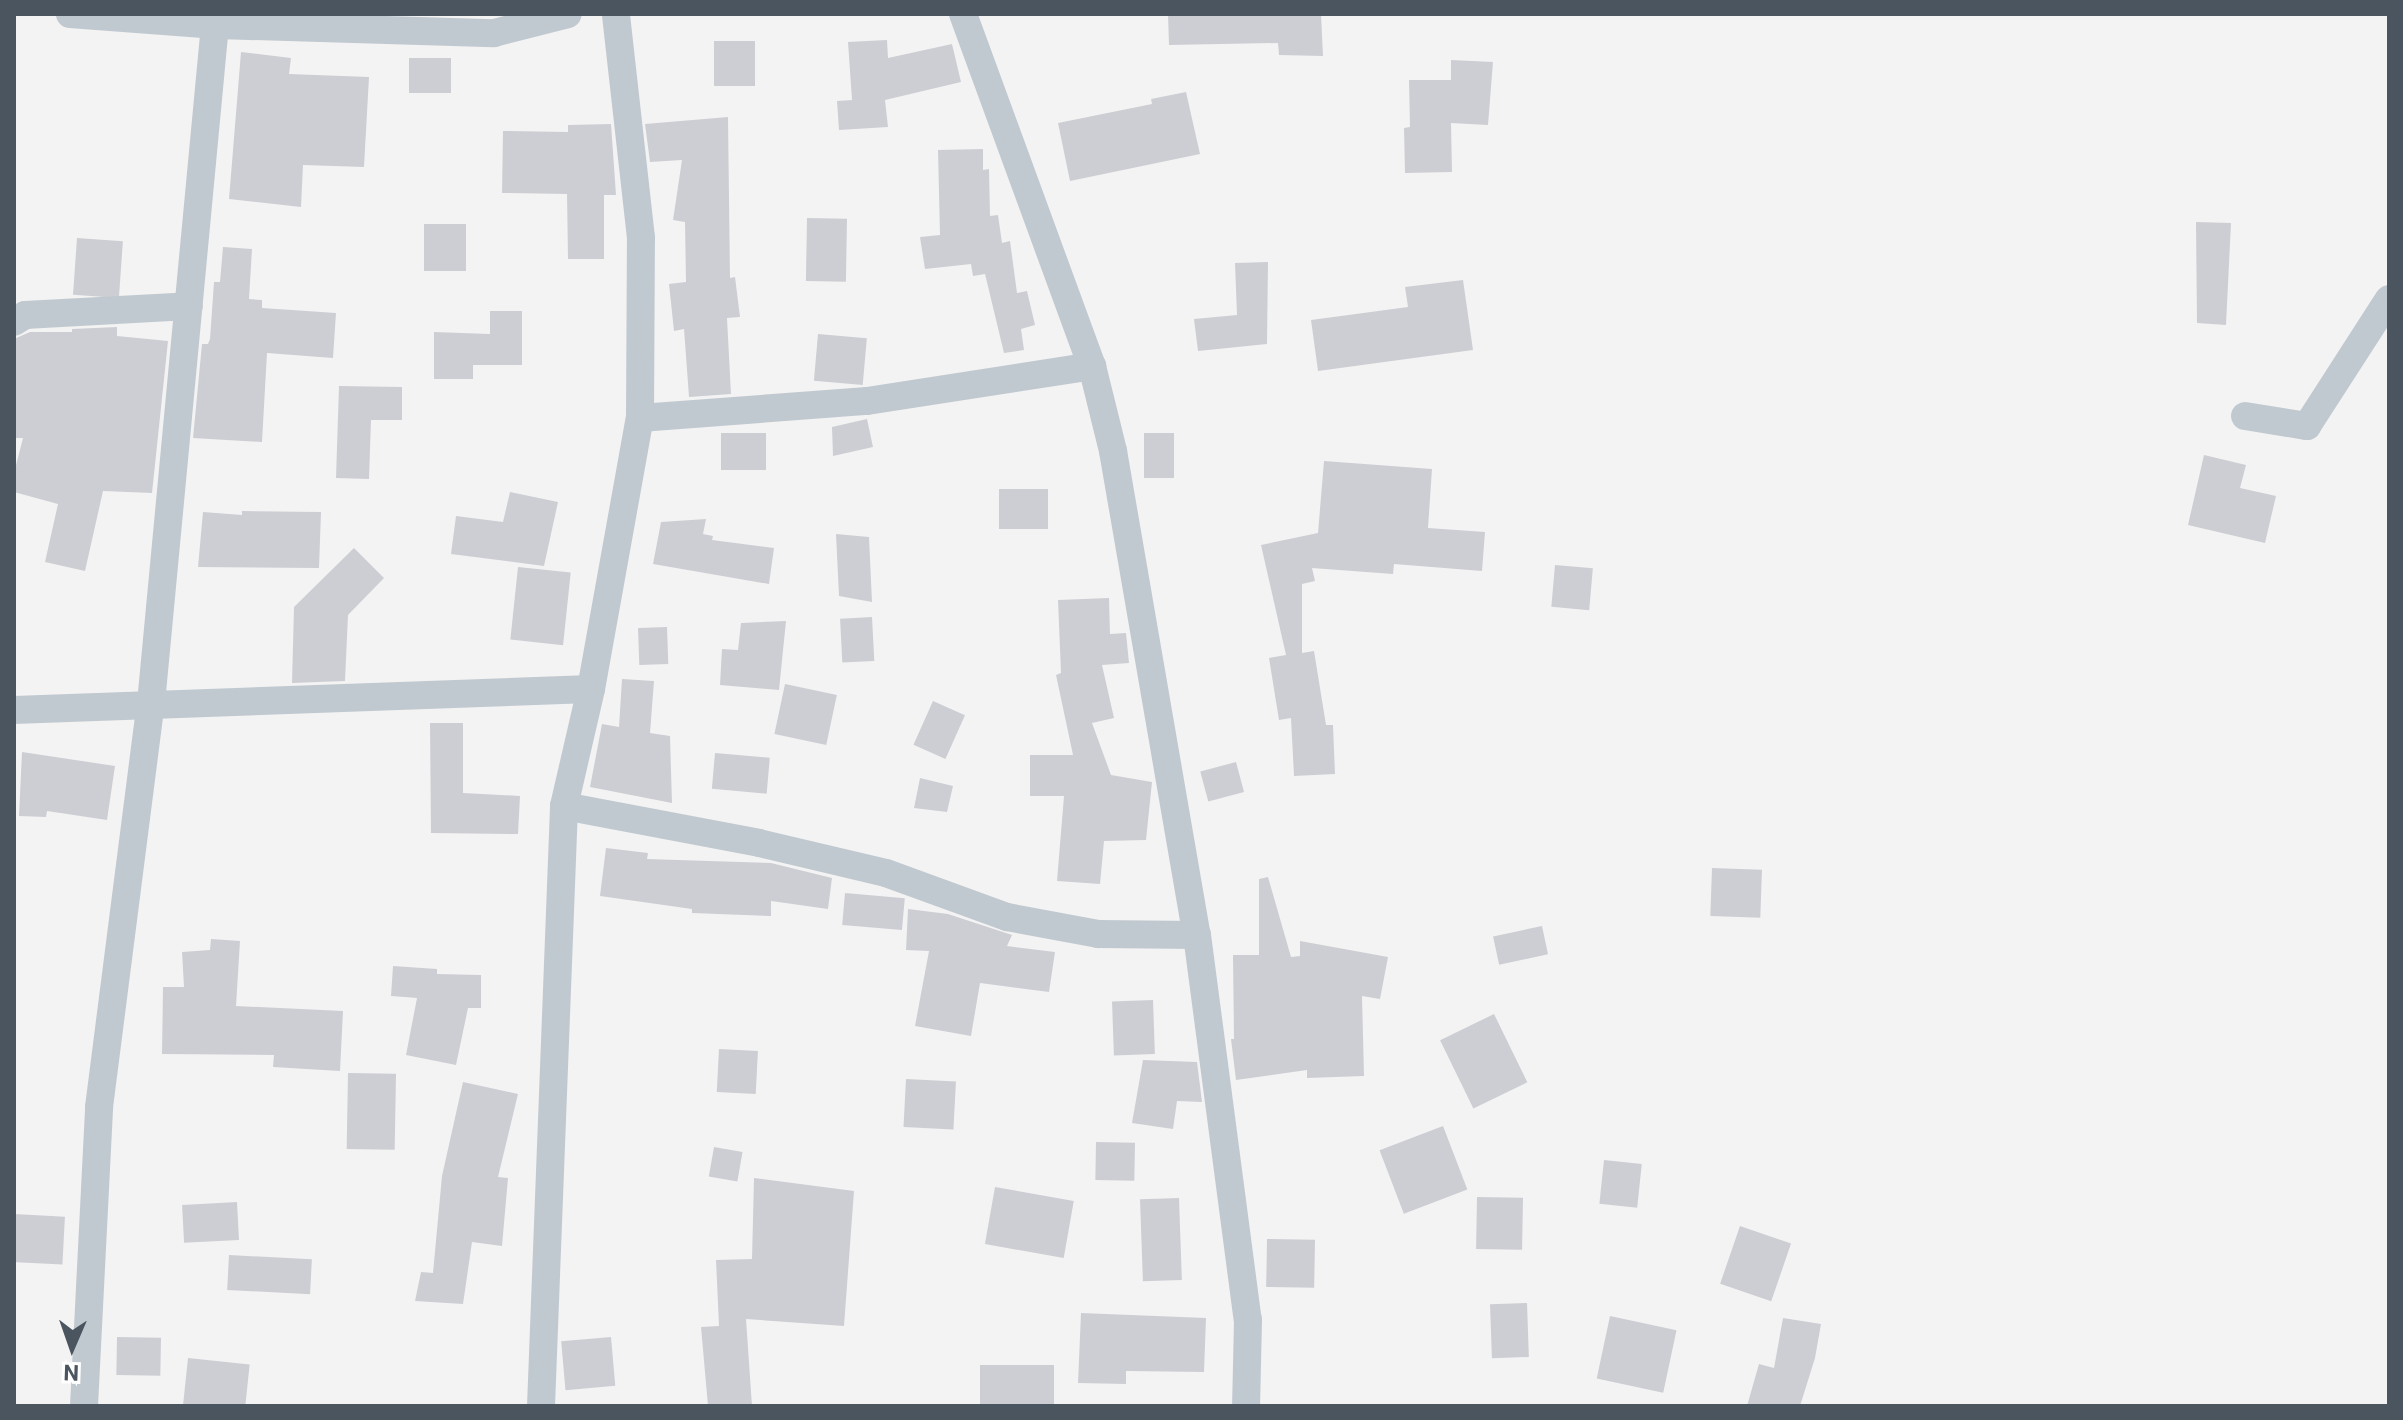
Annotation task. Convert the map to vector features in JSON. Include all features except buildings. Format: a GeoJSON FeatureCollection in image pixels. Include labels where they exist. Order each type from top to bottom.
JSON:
{"type":"FeatureCollection","features":[{"type":"Feature","properties":{"kind":"street"},"geometry":{"type":"LineString","coordinates":[[70,14],[494,33],[568,14]]}},
{"type":"Feature","properties":{"kind":"street"},"geometry":{"type":"LineString","coordinates":[[541,1406],[564,806],[591,689],[640,418],[641,238],[616,14]]}},
{"type":"Feature","properties":{"kind":"street"},"geometry":{"type":"LineString","coordinates":[[963,14],[1092,366],[1113,451],[1197,935],[1248,1320],[1246,1406]]}},
{"type":"Feature","properties":{"kind":"street"},"geometry":{"type":"LineString","coordinates":[[84,1406],[99,1107],[151,703],[216,20]]}},
{"type":"Feature","properties":{"kind":"street"},"geometry":{"type":"LineString","coordinates":[[2245,416],[2307,426],[2389,299]]}},
{"type":"Feature","properties":{"kind":"street"},"geometry":{"type":"LineString","coordinates":[[14,322],[25,315],[189,306]]}},
{"type":"Feature","properties":{"kind":"street"},"geometry":{"type":"LineString","coordinates":[[640,418],[867,401],[1092,366]]}},
{"type":"Feature","properties":{"kind":"street"},"geometry":{"type":"LineString","coordinates":[[14,710],[591,689]]}},
{"type":"Feature","properties":{"kind":"street"},"geometry":{"type":"LineString","coordinates":[[564,806],[759,843],[886,873],[1007,917],[1098,934],[1197,935]]}}]}
